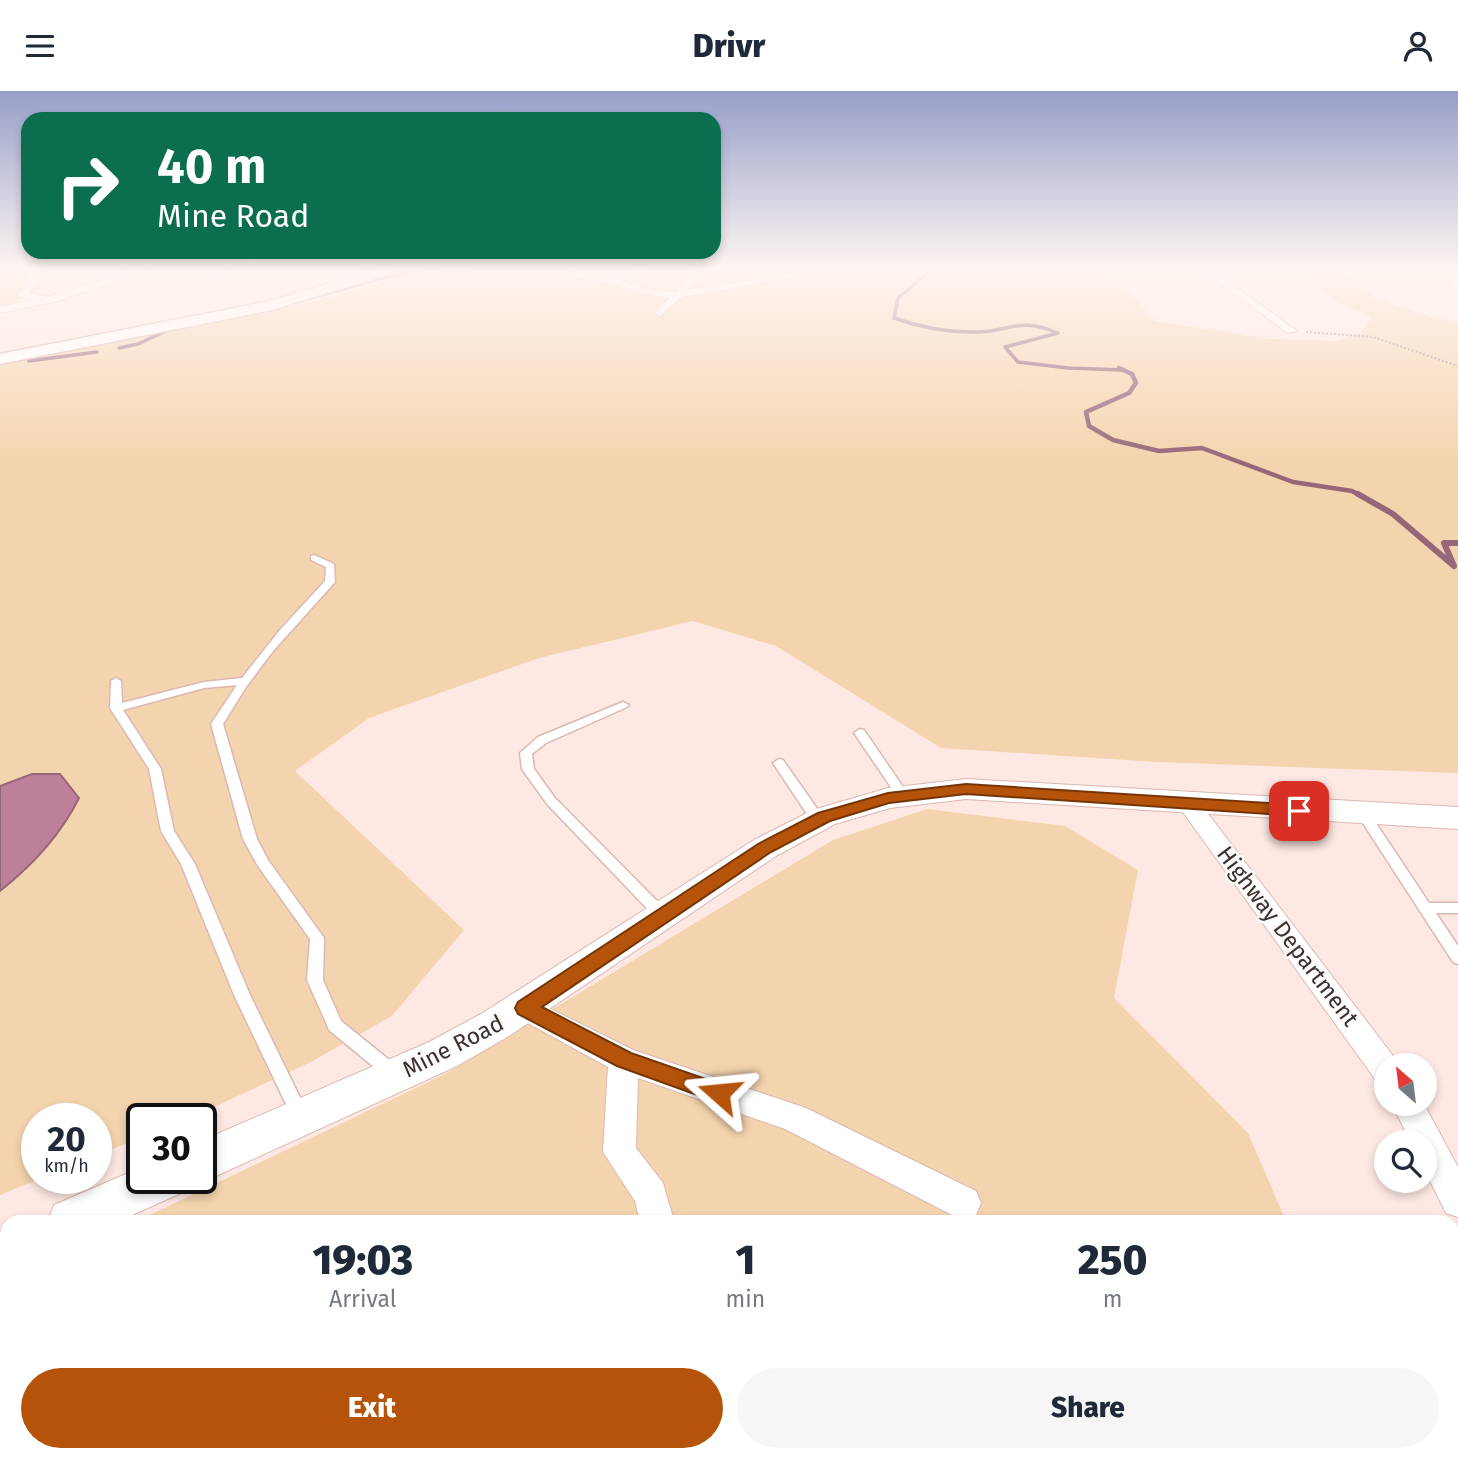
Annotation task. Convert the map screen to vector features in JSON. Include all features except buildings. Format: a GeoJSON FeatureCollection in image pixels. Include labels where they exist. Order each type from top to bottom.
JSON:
{"type":"FeatureCollection","features":[{"type":"Feature","properties":{"kind":"main road"},"geometry":{"type":"LineString","coordinates":[[0,359],[126,334]]}},
{"type":"Feature","properties":{"kind":"street","name":"Mine Road"},"geometry":{"type":"LineString","coordinates":[[217,1155],[443,1053],[525,1008],[765,848],[818,820],[903,796],[966,789],[1458,818]]}},
{"type":"Feature","properties":{"kind":"street","name":"Highway Department"},"geometry":{"type":"LineString","coordinates":[[1188,803],[1374,1054]]}},
{"type":"Feature","properties":{"kind":"street"},"geometry":{"type":"LineString","coordinates":[[525,1008],[624,1060],[795,1118],[964,1203]]}},
{"type":"Feature","properties":{"kind":"street"},"geometry":{"type":"LineString","coordinates":[[624,1060],[620,1152],[651,1194],[656,1215]]}},
{"type":"Feature","properties":{"kind":"street"},"geometry":{"type":"LineString","coordinates":[[1415,1117],[1458,1201]]}},
{"type":"Feature","properties":{"kind":"street"},"geometry":{"type":"LineString","coordinates":[[83,1215],[130,1194]]}},
{"type":"Feature","properties":{"kind":"lane"},"geometry":{"type":"LineString","coordinates":[[314,558],[331,566],[330,582],[300,611],[243,681],[217,724],[250,839],[317,938],[315,980],[335,1025],[395,1075]]}},
{"type":"Feature","properties":{"kind":"lane"},"geometry":{"type":"LineString","coordinates":[[116,681],[116,708],[155,769],[168,831],[188,864],[242,995],[300,1118]]}},
{"type":"Feature","properties":{"kind":"lane"},"geometry":{"type":"LineString","coordinates":[[116,708],[204,685],[243,681]]}},
{"type":"Feature","properties":{"kind":"lane"},"geometry":{"type":"LineString","coordinates":[[622,705],[542,740],[526,754],[528,769],[583,836],[663,916]]}},
{"type":"Feature","properties":{"kind":"lane"},"geometry":{"type":"LineString","coordinates":[[860,733],[903,796]]}},
{"type":"Feature","properties":{"kind":"lane"},"geometry":{"type":"LineString","coordinates":[[779,763],[818,820]]}},
{"type":"Feature","properties":{"kind":"lane"},"geometry":{"type":"LineString","coordinates":[[1363,814],[1458,958]]}},
{"type":"Feature","properties":{"kind":"lane"},"geometry":{"type":"LineString","coordinates":[[1425,908],[1458,908]]}},
{"type":"Feature","properties":{"kind":"path"},"geometry":{"type":"LineString","coordinates":[[1352,334],[1374,337],[1458,366]]}},
{"type":"Feature","properties":{"kind":"shaded area"},"geometry":{"type":"Polygon","coordinates":[[[146,334],[1237,334],[1269,339],[1339,341],[1356,334],[1458,334],[1458,773],[1157,762],[941,748],[776,646],[693,621],[539,658],[369,718],[295,771],[464,930],[392,1016],[311,1062],[217,1106],[217,1103],[126,1103],[126,1144],[112,1149],[112,1103],[21,1103],[21,1186],[0,1195],[0,891],[26,871],[32,774],[0,786],[0,365],[146,334]]]}},
{"type":"Feature","properties":{"kind":"shaded area"},"geometry":{"type":"Polygon","coordinates":[[[32,774],[60,774],[79,798],[45,849],[0,891],[0,786],[32,774]]]}},
{"type":"Feature","properties":{"kind":"shaded area"},"geometry":{"type":"Polygon","coordinates":[[[927,809],[1065,826],[1138,870],[1114,998],[1248,1133],[1283,1215],[150,1215],[194,1194],[217,1194],[217,1183],[445,1074],[833,840],[927,809]]]}},
{"type":"Feature","properties":{"kind":"waterway"},"geometry":{"type":"LineString","coordinates":[[119,348],[138,344],[160,334]]}},
{"type":"Feature","properties":{"kind":"waterway"},"geometry":{"type":"LineString","coordinates":[[1054,334],[1005,347],[1018,362],[1068,368],[1123,370]]}},
{"type":"Feature","properties":{"kind":"waterway"},"geometry":{"type":"LineString","coordinates":[[29,361],[97,352]]}},
{"type":"Feature","properties":{"kind":"waterway"},"geometry":{"type":"LineString","coordinates":[[1119,368],[1132,374],[1136,383],[1129,393],[1086,412],[1089,426],[1113,440],[1159,451],[1202,448],[1293,482],[1352,491],[1361,496]]}},
{"type":"Feature","properties":{"kind":"waterway"},"geometry":{"type":"LineString","coordinates":[[1358,494],[1393,514],[1454,566],[1444,543],[1458,543]]}},
{"type":"Feature","properties":{"kind":"route"},"geometry":{"type":"LineString","coordinates":[[719,1093],[624,1060],[525,1008],[765,848],[824,817],[888,798],[966,789],[1299,811]]}}]}
